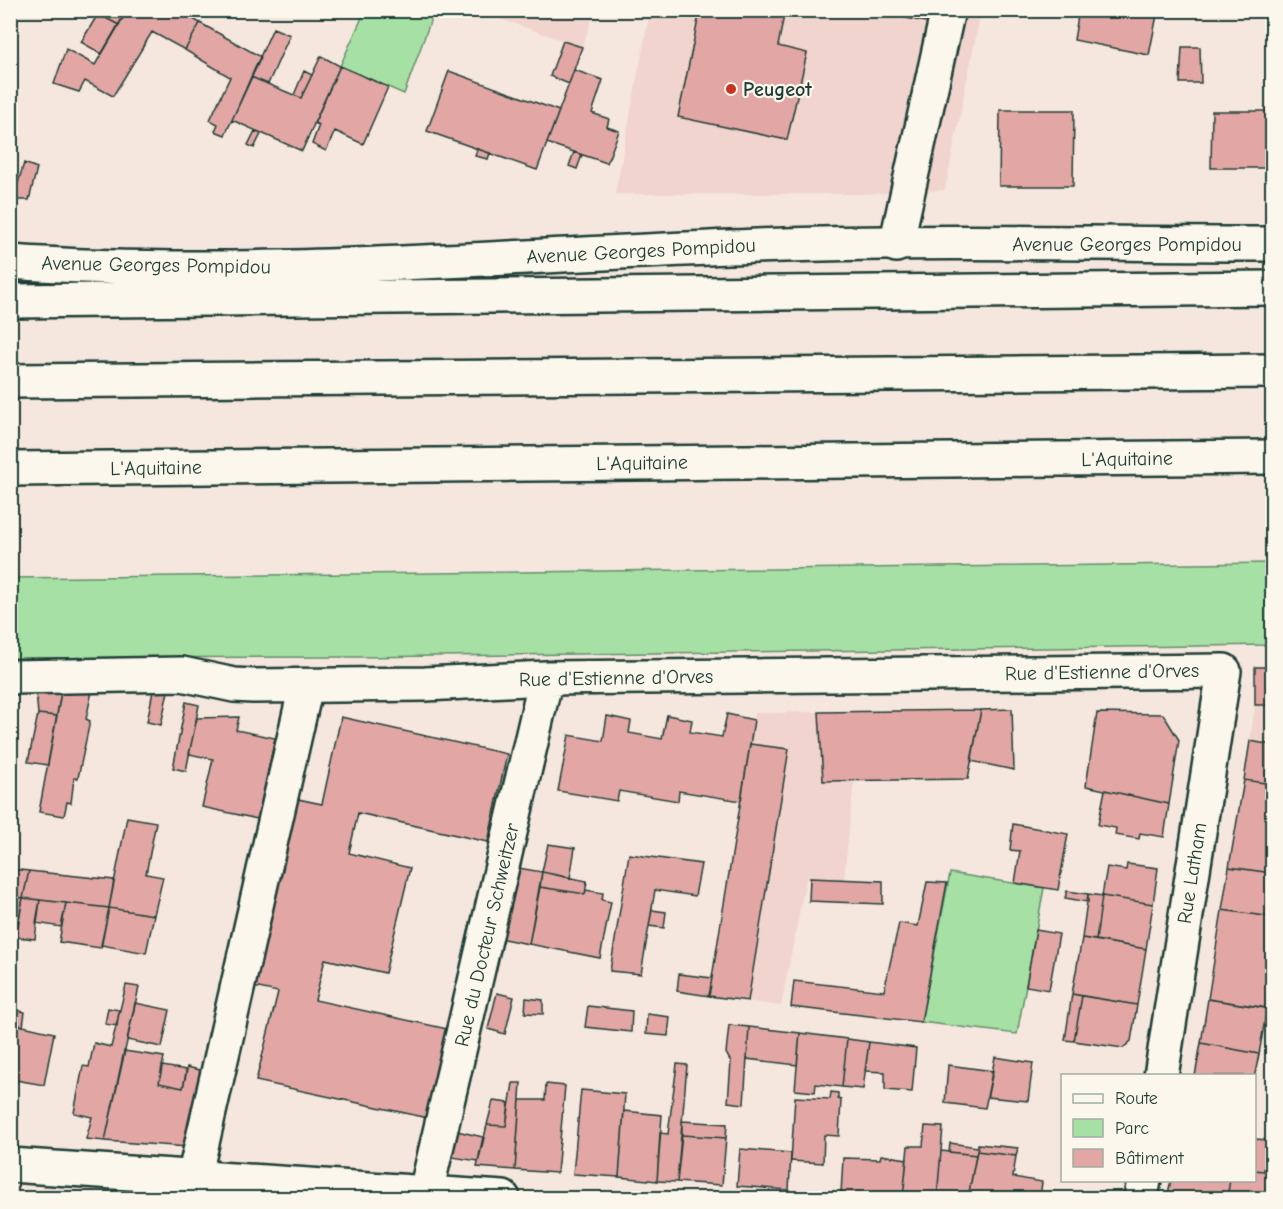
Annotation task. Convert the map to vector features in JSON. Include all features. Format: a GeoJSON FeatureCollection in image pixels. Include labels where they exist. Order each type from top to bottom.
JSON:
{"type":"FeatureCollection","features":[{"type":"Feature","properties":{"kind":"main road"},"geometry":{"type":"LineString","coordinates":[[896,245],[948,10]]}},
{"type":"Feature","properties":{"kind":"main road","name":"Avenue Georges Pompidou"},"geometry":{"type":"LineString","coordinates":[[10,262],[158,268],[316,267],[786,245],[1272,244]]}},
{"type":"Feature","properties":{"kind":"main road","name":"Avenue Georges Pompidou"},"geometry":{"type":"LineString","coordinates":[[10,301],[1272,288]]}},
{"type":"Feature","properties":{"kind":"main road"},"geometry":{"type":"LineString","coordinates":[[10,381],[1272,371]]}},
{"type":"Feature","properties":{"kind":"main road","name":"L'Aquitaine"},"geometry":{"type":"LineString","coordinates":[[10,469],[1272,458]]}},
{"type":"Feature","properties":{"kind":"main road","name":"Rue d'Estienne d'Orves"},"geometry":{"type":"LineString","coordinates":[[10,677],[182,674],[234,685],[306,686],[546,678],[1224,671]]}},
{"type":"Feature","properties":{"kind":"main road","name":"Rue Latham"},"geometry":{"type":"LineString","coordinates":[[1161,1074],[1224,671]]}},
{"type":"Feature","properties":{"kind":"main road","name":"Rue du Docteur Schweitzer"},"geometry":{"type":"LineString","coordinates":[[426,1192],[546,678]]}},
{"type":"Feature","properties":{"kind":"main road"},"geometry":{"type":"LineString","coordinates":[[194,1178],[306,686]]}},
{"type":"Feature","properties":{"kind":"main road"},"geometry":{"type":"LineString","coordinates":[[10,1165],[503,1198]]}},
{"type":"Feature","properties":{"kind":"main road"},"geometry":{"type":"LineString","coordinates":[[1141,1198],[1144,1182]]}},
{"type":"Feature","properties":{"kind":"shaded area"},"geometry":{"type":"Polygon","coordinates":[[[477,11],[595,11],[582,47],[477,11]]]}},
{"type":"Feature","properties":{"kind":"shaded area"},"geometry":{"type":"Polygon","coordinates":[[[650,11],[981,11],[945,190],[863,194],[615,194],[650,11]]]}},
{"type":"Feature","properties":{"kind":"shaded area"},"geometry":{"type":"Polygon","coordinates":[[[1255,667],[1272,667],[1272,784],[1244,780],[1255,705],[1255,667]]]}},
{"type":"Feature","properties":{"kind":"shaded area"},"geometry":{"type":"Polygon","coordinates":[[[819,712],[823,781],[854,781],[844,879],[806,879],[781,1006],[709,996],[755,713],[819,712]]]}},
{"type":"Feature","properties":{"kind":"green space"},"geometry":{"type":"Polygon","coordinates":[[[365,11],[434,11],[404,94],[340,66],[365,11]]]}},
{"type":"Feature","properties":{"kind":"green space"},"geometry":{"type":"Polygon","coordinates":[[[1272,563],[1272,645],[357,657],[11,658],[11,578],[1272,563]]]}},
{"type":"Feature","properties":{"kind":"green space"},"geometry":{"type":"Polygon","coordinates":[[[950,873],[1044,888],[1017,1034],[921,1022],[950,873]]]}},
{"type":"Feature","properties":{"kind":"building"},"geometry":{"type":"Polygon","coordinates":[[[100,10],[127,10],[119,25],[98,14],[100,10]]]}},
{"type":"Feature","properties":{"kind":"building"},"geometry":{"type":"Polygon","coordinates":[[[127,10],[179,10],[200,23],[185,50],[152,32],[113,96],[85,81],[79,92],[54,84],[66,49],[95,65],[127,10]]]}},
{"type":"Feature","properties":{"kind":"building"},"geometry":{"type":"Polygon","coordinates":[[[700,10],[785,10],[778,46],[807,53],[787,140],[678,117],[700,10]]]}},
{"type":"Feature","properties":{"kind":"building"},"geometry":{"type":"Polygon","coordinates":[[[898,10],[932,10],[930,23],[897,16],[898,10]]]}},
{"type":"Feature","properties":{"kind":"building"},"geometry":{"type":"Polygon","coordinates":[[[1079,10],[1158,10],[1149,55],[1074,40],[1079,10]]]}},
{"type":"Feature","properties":{"kind":"building"},"geometry":{"type":"Polygon","coordinates":[[[98,14],[119,25],[102,54],[81,42],[98,14]]]}},
{"type":"Feature","properties":{"kind":"building"},"geometry":{"type":"Polygon","coordinates":[[[200,23],[261,57],[225,135],[215,131],[218,124],[210,120],[230,77],[185,50],[200,23]]]}},
{"type":"Feature","properties":{"kind":"building"},"geometry":{"type":"Polygon","coordinates":[[[273,28],[290,35],[268,84],[251,77],[273,28]]]}},
{"type":"Feature","properties":{"kind":"building"},"geometry":{"type":"Polygon","coordinates":[[[563,41],[582,47],[569,84],[550,76],[563,41]]]}},
{"type":"Feature","properties":{"kind":"building"},"geometry":{"type":"Polygon","coordinates":[[[1182,47],[1200,47],[1201,83],[1180,83],[1182,47]]]}},
{"type":"Feature","properties":{"kind":"building"},"geometry":{"type":"Polygon","coordinates":[[[321,56],[340,66],[302,151],[232,120],[251,77],[301,98],[321,56]]]}},
{"type":"Feature","properties":{"kind":"building"},"geometry":{"type":"Polygon","coordinates":[[[340,66],[388,87],[363,144],[335,131],[326,151],[312,144],[319,125],[314,123],[340,66]]]}},
{"type":"Feature","properties":{"kind":"building"},"geometry":{"type":"Polygon","coordinates":[[[574,70],[603,80],[592,113],[609,119],[607,127],[619,131],[607,163],[547,143],[574,70]]]}},
{"type":"Feature","properties":{"kind":"building"},"geometry":{"type":"Polygon","coordinates":[[[304,71],[312,75],[301,98],[294,95],[304,71]]]}},
{"type":"Feature","properties":{"kind":"building"},"geometry":{"type":"Polygon","coordinates":[[[449,71],[559,111],[537,170],[427,131],[449,71]]]}},
{"type":"Feature","properties":{"kind":"building"},"geometry":{"type":"Polygon","coordinates":[[[1000,110],[1074,110],[1073,186],[999,186],[1000,110]]]}},
{"type":"Feature","properties":{"kind":"building"},"geometry":{"type":"Polygon","coordinates":[[[1212,111],[1272,111],[1272,168],[1211,168],[1212,111]]]}},
{"type":"Feature","properties":{"kind":"building"},"geometry":{"type":"Polygon","coordinates":[[[255,131],[261,134],[254,148],[248,145],[255,131]]]}},
{"type":"Feature","properties":{"kind":"building"},"geometry":{"type":"Polygon","coordinates":[[[477,149],[490,153],[488,159],[475,156],[477,149]]]}},
{"type":"Feature","properties":{"kind":"building"},"geometry":{"type":"Polygon","coordinates":[[[574,152],[582,155],[577,169],[569,166],[574,152]]]}},
{"type":"Feature","properties":{"kind":"building"},"geometry":{"type":"Polygon","coordinates":[[[24,163],[37,168],[29,200],[13,200],[24,163]]]}},
{"type":"Feature","properties":{"kind":"building"},"geometry":{"type":"Polygon","coordinates":[[[1255,667],[1272,667],[1272,705],[1255,705],[1255,667]]]}},
{"type":"Feature","properties":{"kind":"building"},"geometry":{"type":"Polygon","coordinates":[[[92,691],[86,719],[90,721],[78,778],[74,778],[71,803],[67,802],[64,816],[39,812],[61,692],[92,691]]]}},
{"type":"Feature","properties":{"kind":"building"},"geometry":{"type":"Polygon","coordinates":[[[153,691],[168,691],[161,725],[147,722],[153,691]]]}},
{"type":"Feature","properties":{"kind":"building"},"geometry":{"type":"Polygon","coordinates":[[[61,692],[57,716],[38,714],[36,693],[61,692]]]}},
{"type":"Feature","properties":{"kind":"building"},"geometry":{"type":"Polygon","coordinates":[[[186,702],[199,705],[186,771],[173,768],[186,702]]]}},
{"type":"Feature","properties":{"kind":"building"},"geometry":{"type":"Polygon","coordinates":[[[1012,709],[1014,770],[971,761],[981,710],[1012,709]]]}},
{"type":"Feature","properties":{"kind":"building"},"geometry":{"type":"Polygon","coordinates":[[[981,710],[968,779],[823,781],[819,712],[981,710]]]}},
{"type":"Feature","properties":{"kind":"building"},"geometry":{"type":"Polygon","coordinates":[[[1097,713],[1163,714],[1179,740],[1169,804],[1086,786],[1097,713]]]}},
{"type":"Feature","properties":{"kind":"building"},"geometry":{"type":"Polygon","coordinates":[[[38,714],[57,716],[48,765],[28,762],[38,714]]]}},
{"type":"Feature","properties":{"kind":"building"},"geometry":{"type":"Polygon","coordinates":[[[727,714],[754,720],[741,801],[679,791],[678,801],[619,791],[617,801],[558,791],[569,735],[603,741],[607,716],[631,721],[629,733],[662,739],[667,715],[692,720],[690,732],[722,737],[727,714]]]}},
{"type":"Feature","properties":{"kind":"building"},"geometry":{"type":"Polygon","coordinates":[[[239,717],[236,730],[275,738],[258,819],[202,807],[213,759],[189,754],[197,718],[239,717]]]}},
{"type":"Feature","properties":{"kind":"building"},"geometry":{"type":"Polygon","coordinates":[[[341,717],[507,754],[488,842],[358,813],[349,853],[410,868],[385,973],[325,959],[315,1000],[452,1030],[433,1119],[256,1081],[278,992],[249,986],[293,798],[322,804],[341,717]]]}},
{"type":"Feature","properties":{"kind":"building"},"geometry":{"type":"Polygon","coordinates":[[[1250,741],[1272,745],[1272,784],[1244,780],[1250,741]]]}},
{"type":"Feature","properties":{"kind":"building"},"geometry":{"type":"Polygon","coordinates":[[[750,744],[789,749],[748,1001],[709,996],[750,744]]]}},
{"type":"Feature","properties":{"kind":"building"},"geometry":{"type":"Polygon","coordinates":[[[1244,780],[1272,784],[1272,873],[1229,867],[1244,780]]]}},
{"type":"Feature","properties":{"kind":"building"},"geometry":{"type":"Polygon","coordinates":[[[1105,790],[1169,804],[1164,837],[1140,833],[1139,839],[1115,835],[1116,828],[1098,825],[1105,790]]]}},
{"type":"Feature","properties":{"kind":"building"},"geometry":{"type":"Polygon","coordinates":[[[127,817],[156,822],[146,874],[163,877],[154,915],[109,908],[127,817]]]}},
{"type":"Feature","properties":{"kind":"building"},"geometry":{"type":"Polygon","coordinates":[[[1013,824],[1068,834],[1058,890],[1015,883],[1020,851],[1010,850],[1013,824]]]}},
{"type":"Feature","properties":{"kind":"building"},"geometry":{"type":"Polygon","coordinates":[[[548,844],[575,848],[570,878],[542,872],[548,844]]]}},
{"type":"Feature","properties":{"kind":"building"},"geometry":{"type":"Polygon","coordinates":[[[629,854],[701,864],[695,896],[655,890],[641,974],[610,971],[629,854]]]}},
{"type":"Feature","properties":{"kind":"building"},"geometry":{"type":"Polygon","coordinates":[[[1127,864],[1158,868],[1153,904],[1102,896],[1107,867],[1126,870],[1127,864]]]}},
{"type":"Feature","properties":{"kind":"building"},"geometry":{"type":"Polygon","coordinates":[[[507,866],[542,872],[529,944],[494,937],[507,866]]]}},
{"type":"Feature","properties":{"kind":"building"},"geometry":{"type":"Polygon","coordinates":[[[1229,867],[1272,873],[1272,917],[1222,910],[1229,867]]]}},
{"type":"Feature","properties":{"kind":"building"},"geometry":{"type":"Polygon","coordinates":[[[10,869],[29,871],[23,898],[10,896],[10,869]]]}},
{"type":"Feature","properties":{"kind":"building"},"geometry":{"type":"Polygon","coordinates":[[[29,871],[114,880],[109,908],[23,898],[29,871]]]}},
{"type":"Feature","properties":{"kind":"building"},"geometry":{"type":"Polygon","coordinates":[[[542,872],[587,881],[585,894],[540,887],[542,872]]]}},
{"type":"Feature","properties":{"kind":"building"},"geometry":{"type":"Polygon","coordinates":[[[810,878],[883,881],[883,904],[809,901],[810,878]]]}},
{"type":"Feature","properties":{"kind":"building"},"geometry":{"type":"Polygon","coordinates":[[[927,882],[947,883],[921,1022],[791,1007],[794,981],[884,991],[899,923],[918,926],[927,882]]]}},
{"type":"Feature","properties":{"kind":"building"},"geometry":{"type":"Polygon","coordinates":[[[540,887],[585,894],[586,890],[603,893],[602,900],[611,902],[600,958],[529,944],[540,887]]]}},
{"type":"Feature","properties":{"kind":"building"},"geometry":{"type":"Polygon","coordinates":[[[1067,891],[1088,894],[1088,902],[1065,898],[1067,891]]]}},
{"type":"Feature","properties":{"kind":"building"},"geometry":{"type":"Polygon","coordinates":[[[1088,894],[1102,896],[1096,940],[1082,938],[1088,894]]]}},
{"type":"Feature","properties":{"kind":"building"},"geometry":{"type":"Polygon","coordinates":[[[10,896],[23,898],[17,926],[10,925],[10,896]]]}},
{"type":"Feature","properties":{"kind":"building"},"geometry":{"type":"Polygon","coordinates":[[[1102,896],[1153,904],[1146,949],[1096,940],[1102,896]]]}},
{"type":"Feature","properties":{"kind":"building"},"geometry":{"type":"Polygon","coordinates":[[[23,898],[40,900],[35,939],[16,937],[23,898]]]}},
{"type":"Feature","properties":{"kind":"building"},"geometry":{"type":"Polygon","coordinates":[[[40,900],[66,903],[61,927],[36,923],[40,900]]]}},
{"type":"Feature","properties":{"kind":"building"},"geometry":{"type":"Polygon","coordinates":[[[66,903],[109,908],[101,948],[59,942],[66,903]]]}},
{"type":"Feature","properties":{"kind":"building"},"geometry":{"type":"Polygon","coordinates":[[[109,908],[154,915],[146,953],[101,945],[109,908]]]}},
{"type":"Feature","properties":{"kind":"building"},"geometry":{"type":"Polygon","coordinates":[[[652,910],[666,912],[664,928],[649,926],[652,910]]]}},
{"type":"Feature","properties":{"kind":"building"},"geometry":{"type":"Polygon","coordinates":[[[1222,910],[1272,917],[1272,1009],[1208,999],[1222,910]]]}},
{"type":"Feature","properties":{"kind":"building"},"geometry":{"type":"Polygon","coordinates":[[[1036,930],[1059,934],[1049,990],[1026,986],[1036,930]]]}},
{"type":"Feature","properties":{"kind":"building"},"geometry":{"type":"Polygon","coordinates":[[[1082,938],[1146,949],[1137,1005],[1072,994],[1082,938]]]}},
{"type":"Feature","properties":{"kind":"building"},"geometry":{"type":"Polygon","coordinates":[[[679,974],[712,978],[709,996],[677,991],[679,974]]]}},
{"type":"Feature","properties":{"kind":"building"},"geometry":{"type":"Polygon","coordinates":[[[126,985],[139,987],[105,1141],[86,1139],[92,1117],[74,1113],[83,1066],[89,1067],[94,1043],[111,1047],[126,985]]]}},
{"type":"Feature","properties":{"kind":"building"},"geometry":{"type":"Polygon","coordinates":[[[497,993],[514,997],[505,1034],[488,1029],[497,993]]]}},
{"type":"Feature","properties":{"kind":"building"},"geometry":{"type":"Polygon","coordinates":[[[1072,994],[1082,996],[1074,1041],[1065,1040],[1072,994]]]}},
{"type":"Feature","properties":{"kind":"building"},"geometry":{"type":"Polygon","coordinates":[[[1082,996],[1137,1005],[1131,1041],[1123,1048],[1074,1041],[1082,996]]]}},
{"type":"Feature","properties":{"kind":"building"},"geometry":{"type":"Polygon","coordinates":[[[526,998],[543,1000],[543,1014],[525,1013],[526,998]]]}},
{"type":"Feature","properties":{"kind":"building"},"geometry":{"type":"Polygon","coordinates":[[[1208,999],[1267,1008],[1259,1054],[1201,1043],[1208,999]]]}},
{"type":"Feature","properties":{"kind":"building"},"geometry":{"type":"Polygon","coordinates":[[[135,1003],[170,1010],[162,1047],[127,1040],[135,1003]]]}},
{"type":"Feature","properties":{"kind":"building"},"geometry":{"type":"Polygon","coordinates":[[[588,1006],[632,1011],[631,1032],[585,1027],[588,1006]]]}},
{"type":"Feature","properties":{"kind":"building"},"geometry":{"type":"Polygon","coordinates":[[[108,1008],[119,1010],[117,1026],[105,1024],[108,1008]]]}},
{"type":"Feature","properties":{"kind":"building"},"geometry":{"type":"Polygon","coordinates":[[[10,1009],[25,1012],[23,1026],[10,1023],[10,1009]]]}},
{"type":"Feature","properties":{"kind":"building"},"geometry":{"type":"Polygon","coordinates":[[[647,1014],[670,1017],[668,1036],[646,1034],[647,1014]]]}},
{"type":"Feature","properties":{"kind":"building"},"geometry":{"type":"Polygon","coordinates":[[[10,1023],[54,1033],[44,1085],[10,1079],[10,1023]]]}},
{"type":"Feature","properties":{"kind":"building"},"geometry":{"type":"Polygon","coordinates":[[[729,1025],[749,1027],[744,1104],[728,1102],[731,1062],[726,1053],[729,1025]]]}},
{"type":"Feature","properties":{"kind":"building"},"geometry":{"type":"Polygon","coordinates":[[[749,1027],[800,1033],[797,1065],[747,1059],[749,1027]]]}},
{"type":"Feature","properties":{"kind":"building"},"geometry":{"type":"Polygon","coordinates":[[[800,1033],[847,1039],[842,1087],[816,1084],[815,1092],[795,1090],[800,1033]]]}},
{"type":"Feature","properties":{"kind":"building"},"geometry":{"type":"Polygon","coordinates":[[[847,1039],[869,1042],[863,1089],[842,1087],[847,1039]]]}},
{"type":"Feature","properties":{"kind":"building"},"geometry":{"type":"Polygon","coordinates":[[[869,1042],[916,1048],[912,1092],[885,1090],[885,1072],[865,1071],[869,1042]]]}},
{"type":"Feature","properties":{"kind":"building"},"geometry":{"type":"Polygon","coordinates":[[[1201,1043],[1259,1054],[1255,1074],[1195,1074],[1201,1043]]]}},
{"type":"Feature","properties":{"kind":"building"},"geometry":{"type":"Polygon","coordinates":[[[124,1051],[164,1057],[159,1083],[183,1088],[187,1067],[204,1071],[188,1147],[105,1141],[124,1051]]]}},
{"type":"Feature","properties":{"kind":"building"},"geometry":{"type":"Polygon","coordinates":[[[995,1057],[1033,1063],[1028,1101],[987,1097],[995,1057]]]}},
{"type":"Feature","properties":{"kind":"building"},"geometry":{"type":"Polygon","coordinates":[[[677,1064],[687,1065],[677,1182],[657,1181],[660,1133],[668,1134],[677,1064]]]}},
{"type":"Feature","properties":{"kind":"building"},"geometry":{"type":"Polygon","coordinates":[[[948,1065],[993,1071],[985,1108],[945,1103],[948,1065]]]}},
{"type":"Feature","properties":{"kind":"building"},"geometry":{"type":"Polygon","coordinates":[[[162,1066],[187,1070],[183,1088],[159,1083],[162,1066]]]}},
{"type":"Feature","properties":{"kind":"building"},"geometry":{"type":"Polygon","coordinates":[[[513,1083],[521,1083],[515,1170],[477,1167],[487,1125],[506,1126],[513,1083]]]}},
{"type":"Feature","properties":{"kind":"building"},"geometry":{"type":"Polygon","coordinates":[[[546,1084],[565,1086],[557,1173],[515,1170],[520,1100],[545,1100],[546,1084]]]}},
{"type":"Feature","properties":{"kind":"building"},"geometry":{"type":"Polygon","coordinates":[[[581,1090],[625,1094],[619,1177],[573,1174],[581,1090]]]}},
{"type":"Feature","properties":{"kind":"building"},"geometry":{"type":"Polygon","coordinates":[[[831,1092],[838,1093],[838,1099],[841,1100],[839,1136],[824,1135],[823,1163],[791,1161],[795,1097],[830,1099],[831,1092]]]}},
{"type":"Feature","properties":{"kind":"building"},"geometry":{"type":"Polygon","coordinates":[[[493,1101],[509,1103],[506,1126],[487,1125],[493,1101]]]}},
{"type":"Feature","properties":{"kind":"building"},"geometry":{"type":"Polygon","coordinates":[[[624,1111],[662,1115],[657,1181],[619,1177],[624,1111]]]}},
{"type":"Feature","properties":{"kind":"building"},"geometry":{"type":"Polygon","coordinates":[[[682,1121],[727,1124],[726,1138],[682,1135],[682,1121]]]}},
{"type":"Feature","properties":{"kind":"building"},"geometry":{"type":"Polygon","coordinates":[[[925,1126],[943,1127],[937,1198],[903,1198],[908,1146],[923,1146],[925,1126]]]}},
{"type":"Feature","properties":{"kind":"building"},"geometry":{"type":"Polygon","coordinates":[[[457,1131],[483,1137],[478,1161],[452,1157],[457,1131]]]}},
{"type":"Feature","properties":{"kind":"building"},"geometry":{"type":"Polygon","coordinates":[[[682,1135],[726,1138],[722,1185],[677,1182],[682,1135]]]}},
{"type":"Feature","properties":{"kind":"building"},"geometry":{"type":"Polygon","coordinates":[[[1256,1139],[1268,1140],[1264,1171],[1256,1170],[1256,1139]]]}},
{"type":"Feature","properties":{"kind":"building"},"geometry":{"type":"Polygon","coordinates":[[[1268,1140],[1272,1141],[1272,1198],[1227,1198],[1230,1182],[1256,1182],[1256,1170],[1264,1171],[1268,1140]]]}},
{"type":"Feature","properties":{"kind":"building"},"geometry":{"type":"Polygon","coordinates":[[[950,1143],[978,1147],[976,1155],[949,1152],[950,1143]]]}},
{"type":"Feature","properties":{"kind":"building"},"geometry":{"type":"Polygon","coordinates":[[[978,1144],[1018,1148],[1016,1156],[977,1151],[978,1144]]]}},
{"type":"Feature","properties":{"kind":"building"},"geometry":{"type":"Polygon","coordinates":[[[740,1149],[791,1153],[789,1190],[737,1186],[740,1149]]]}},
{"type":"Feature","properties":{"kind":"building"},"geometry":{"type":"Polygon","coordinates":[[[941,1151],[976,1155],[968,1198],[937,1198],[941,1151]]]}},
{"type":"Feature","properties":{"kind":"building"},"geometry":{"type":"Polygon","coordinates":[[[977,1151],[1016,1156],[1013,1177],[1042,1182],[1040,1198],[968,1198],[977,1151]]]}},
{"type":"Feature","properties":{"kind":"building"},"geometry":{"type":"Polygon","coordinates":[[[881,1155],[907,1159],[903,1198],[841,1194],[843,1158],[880,1159],[881,1155]]]}},
{"type":"Feature","properties":{"kind":"building"},"geometry":{"type":"Polygon","coordinates":[[[1171,1182],[1230,1182],[1227,1198],[1167,1198],[1171,1182]]]}},
{"type":"Feature","properties":{"kind":"place","name":"Peugeot"},"geometry":{"type":"Point","coordinates":[731,89]}}]}
